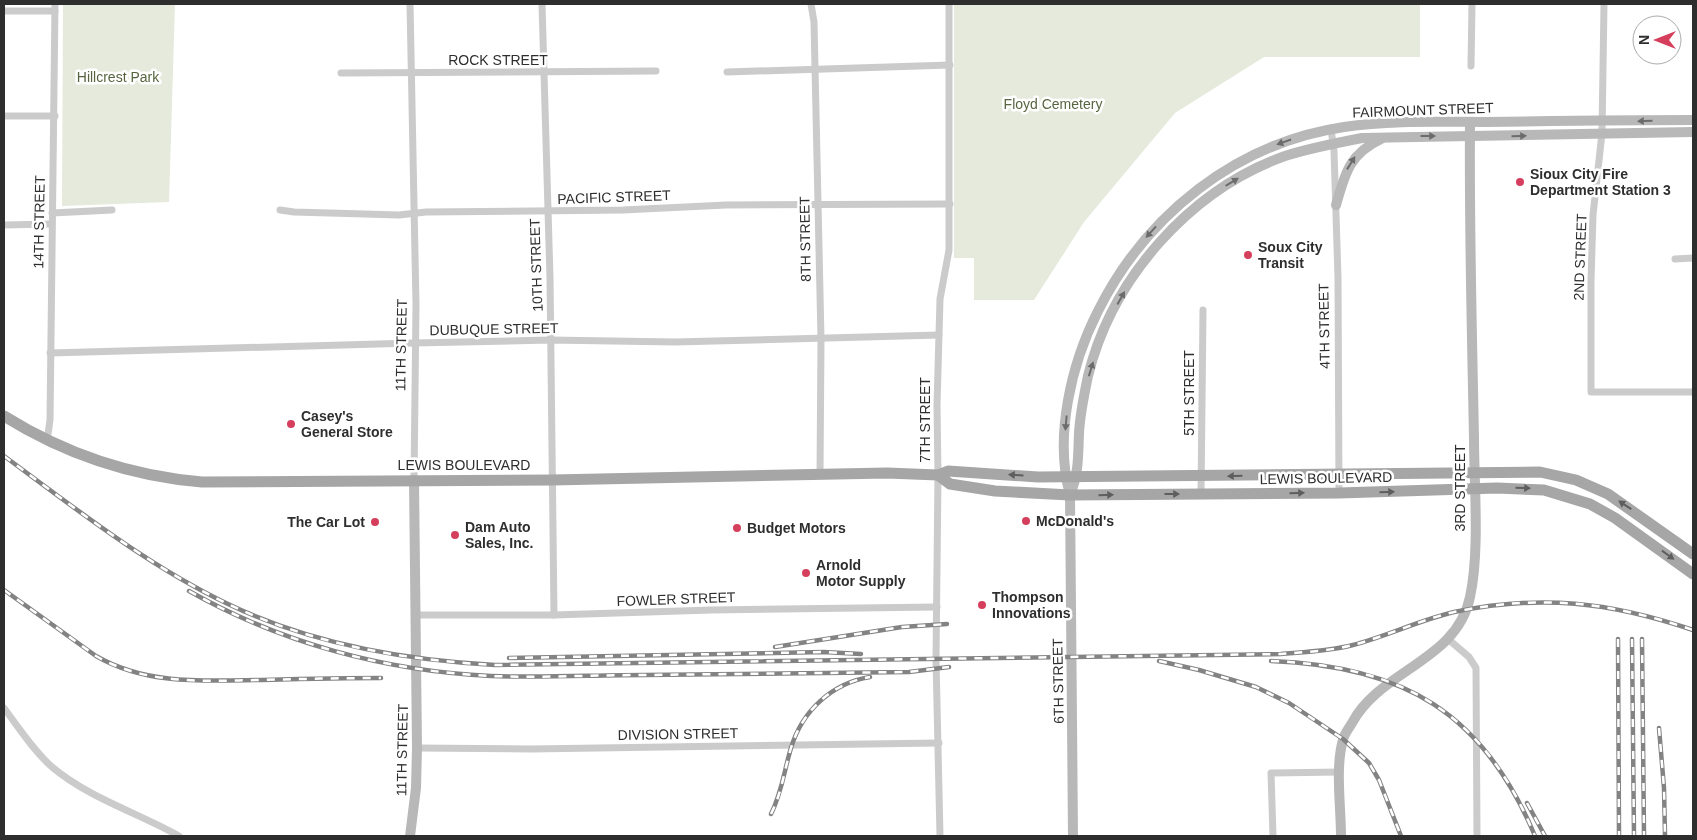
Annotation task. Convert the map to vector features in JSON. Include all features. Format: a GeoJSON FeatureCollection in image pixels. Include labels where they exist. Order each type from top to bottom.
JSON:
{"type":"FeatureCollection","features":[{"type":"Feature","properties":{"kind":"main road","name":"FAIRMOUNT STREET"},"geometry":{"type":"LineString","coordinates":[[1065,476],[1068,406],[1074,375],[1093,320],[1134,251],[1172,210],[1228,168],[1279,144],[1331,129],[1394,122],[1693,120]]}},
{"type":"Feature","properties":{"kind":"main road","name":"3RD STREET"},"geometry":{"type":"LineString","coordinates":[[1448,639],[1460,621],[1470,598],[1473,579],[1474,472],[1470,122]]}},
{"type":"Feature","properties":{"kind":"main road","name":"FAIRMOUNT STREET"},"geometry":{"type":"LineString","coordinates":[[1078,477],[1080,430],[1089,374],[1114,310],[1141,266],[1178,224],[1218,190],[1284,157],[1334,143],[1386,137],[1693,132]]}},
{"type":"Feature","properties":{"kind":"main road"},"geometry":{"type":"LineString","coordinates":[[1336,205],[1346,172],[1352,161],[1361,150],[1386,137]]}},
{"type":"Feature","properties":{"kind":"main road","name":"LEWIS BOULEVARD"},"geometry":{"type":"LineString","coordinates":[[4,416],[47,441],[113,467],[171,479],[202,482],[552,480],[820,474],[938,475],[948,471],[1038,477],[1540,472],[1576,480],[1608,494],[1693,554]]}},
{"type":"Feature","properties":{"kind":"main road","name":"LEWIS BOULEVARD"},"geometry":{"type":"LineString","coordinates":[[938,475],[950,484],[995,491],[1070,495],[1339,493],[1497,488],[1544,490],[1590,504],[1615,518],[1693,574]]}},
{"type":"Feature","properties":{"kind":"main road","name":"6TH STREET"},"geometry":{"type":"LineString","coordinates":[[1065,476],[1070,495],[1073,836]]}},
{"type":"Feature","properties":{"kind":"main road","name":"6TH STREET"},"geometry":{"type":"LineString","coordinates":[[1070,495],[1078,477]]}},
{"type":"Feature","properties":{"kind":"main road","name":"11TH STREET"},"geometry":{"type":"LineString","coordinates":[[410,836],[416,788],[417,748],[414,480]]}},
{"type":"Feature","properties":{"kind":"main road"},"geometry":{"type":"LineString","coordinates":[[1341,836],[1340,772],[1343,739],[1359,709],[1373,694],[1435,651],[1448,639]]}},
{"type":"Feature","properties":{"kind":"street","name":"11TH STREET"},"geometry":{"type":"LineString","coordinates":[[410,4],[415,213],[414,480]]}},
{"type":"Feature","properties":{"kind":"street","name":"10TH STREET"},"geometry":{"type":"LineString","coordinates":[[542,4],[554,615]]}},
{"type":"Feature","properties":{"kind":"street","name":"8TH STREET"},"geometry":{"type":"LineString","coordinates":[[811,4],[814,22],[821,339],[820,474]]}},
{"type":"Feature","properties":{"kind":"street","name":"7TH STREET"},"geometry":{"type":"LineString","coordinates":[[940,836],[936,660],[938,607],[937,432],[940,299],[949,250],[949,4]]}},
{"type":"Feature","properties":{"kind":"street"},"geometry":{"type":"LineString","coordinates":[[1471,66],[1472,4]]}},
{"type":"Feature","properties":{"kind":"street","name":"2ND STREET"},"geometry":{"type":"LineString","coordinates":[[1604,4],[1603,121],[1593,215],[1590,392],[1693,392]]}},
{"type":"Feature","properties":{"kind":"street"},"geometry":{"type":"LineString","coordinates":[[4,12],[55,7]]}},
{"type":"Feature","properties":{"kind":"street","name":"14TH STREET"},"geometry":{"type":"LineString","coordinates":[[47,441],[50,420],[55,7]]}},
{"type":"Feature","properties":{"kind":"street"},"geometry":{"type":"LineString","coordinates":[[727,72],[775,72],[814,68],[950,65]]}},
{"type":"Feature","properties":{"kind":"street","name":"ROCK STREET"},"geometry":{"type":"LineString","coordinates":[[341,73],[656,71]]}},
{"type":"Feature","properties":{"kind":"street"},"geometry":{"type":"LineString","coordinates":[[4,116],[55,116]]}},
{"type":"Feature","properties":{"kind":"street","name":"4TH STREET"},"geometry":{"type":"LineString","coordinates":[[1331,129],[1334,143],[1336,205],[1339,493]]}},
{"type":"Feature","properties":{"kind":"street","name":"PACIFIC STREET"},"geometry":{"type":"LineString","coordinates":[[280,210],[294,212],[415,213],[547,212],[726,204],[950,204]]}},
{"type":"Feature","properties":{"kind":"street"},"geometry":{"type":"LineString","coordinates":[[52,213],[112,210]]}},
{"type":"Feature","properties":{"kind":"street"},"geometry":{"type":"LineString","coordinates":[[4,225],[52,224]]}},
{"type":"Feature","properties":{"kind":"street"},"geometry":{"type":"LineString","coordinates":[[1675,259],[1693,258]]}},
{"type":"Feature","properties":{"kind":"street","name":"5TH STREET"},"geometry":{"type":"LineString","coordinates":[[1201,494],[1203,310]]}},
{"type":"Feature","properties":{"kind":"street","name":"DUBUQUE STREET"},"geometry":{"type":"LineString","coordinates":[[50,353],[550,340],[656,342],[939,335]]}},
{"type":"Feature","properties":{"kind":"street","name":"FOWLER STREET"},"geometry":{"type":"LineString","coordinates":[[416,615],[554,615],[711,610],[938,607]]}},
{"type":"Feature","properties":{"kind":"street"},"geometry":{"type":"LineString","coordinates":[[1448,639],[1469,657],[1476,668],[1477,836]]}},
{"type":"Feature","properties":{"kind":"street"},"geometry":{"type":"LineString","coordinates":[[4,708],[35,748],[56,770],[135,815],[179,836]]}},
{"type":"Feature","properties":{"kind":"street","name":"DIVISION STREET"},"geometry":{"type":"LineString","coordinates":[[417,748],[531,749],[939,743]]}},
{"type":"Feature","properties":{"kind":"street"},"geometry":{"type":"LineString","coordinates":[[1273,836],[1272,774],[1340,772]]}},
{"type":"Feature","properties":{"kind":"green space","name":"Hillcrest Park"},"geometry":{"type":"Polygon","coordinates":[[[63,4],[175,4],[169,202],[62,206],[63,4]]]}},
{"type":"Feature","properties":{"kind":"green space","name":"Floyd Cemetery"},"geometry":{"type":"Polygon","coordinates":[[[954,4],[1420,4],[1420,57],[1264,57],[1175,113],[1084,222],[1034,300],[974,300],[974,258],[954,258],[954,4]]]}},
{"type":"Feature","properties":{"kind":"railway"},"geometry":{"type":"LineString","coordinates":[[4,456],[85,516],[141,554],[198,589],[228,604],[292,630],[325,640],[392,654],[461,663],[495,665],[1281,654],[1326,650],[1353,645],[1454,612],[1486,606],[1546,602],[1604,607],[1662,620],[1693,630]]}},
{"type":"Feature","properties":{"kind":"railway"},"geometry":{"type":"LineString","coordinates":[[4,590],[96,656],[115,665],[155,677],[217,681],[381,678]]}},
{"type":"Feature","properties":{"kind":"railway"},"geometry":{"type":"LineString","coordinates":[[189,591],[260,626],[335,651],[373,661],[451,673],[549,677],[909,672],[949,667]]}},
{"type":"Feature","properties":{"kind":"railway"},"geometry":{"type":"LineString","coordinates":[[775,647],[902,627],[947,624]]}},
{"type":"Feature","properties":{"kind":"railway"},"geometry":{"type":"LineString","coordinates":[[1618,639],[1619,836]]}},
{"type":"Feature","properties":{"kind":"railway"},"geometry":{"type":"LineString","coordinates":[[1632,639],[1634,836]]}},
{"type":"Feature","properties":{"kind":"railway"},"geometry":{"type":"LineString","coordinates":[[1642,639],[1644,836]]}},
{"type":"Feature","properties":{"kind":"railway"},"geometry":{"type":"LineString","coordinates":[[509,658],[824,652],[861,654]]}},
{"type":"Feature","properties":{"kind":"railway"},"geometry":{"type":"LineString","coordinates":[[1159,661],[1199,670],[1256,687],[1289,703],[1343,739],[1369,763],[1379,780],[1401,836]]}},
{"type":"Feature","properties":{"kind":"railway"},"geometry":{"type":"LineString","coordinates":[[1271,661],[1318,665],[1361,673],[1399,686],[1433,704],[1463,727],[1490,757],[1514,793],[1535,836]]}},
{"type":"Feature","properties":{"kind":"railway"},"geometry":{"type":"LineString","coordinates":[[771,814],[780,790],[791,748],[803,722],[820,701],[831,692],[843,685],[870,677]]}},
{"type":"Feature","properties":{"kind":"railway"},"geometry":{"type":"LineString","coordinates":[[1659,728],[1664,788],[1665,836]]}},
{"type":"Feature","properties":{"kind":"railway"},"geometry":{"type":"LineString","coordinates":[[1527,803],[1545,836]]}},
{"type":"Feature","properties":{"kind":"place","name":"Sioux City Fire Department Station 3"},"geometry":{"type":"Point","coordinates":[1520,182]}},
{"type":"Feature","properties":{"kind":"place","name":"Soux City Transit"},"geometry":{"type":"Point","coordinates":[1248,255]}},
{"type":"Feature","properties":{"kind":"place","name":"Casey's General Store"},"geometry":{"type":"Point","coordinates":[291,424]}},
{"type":"Feature","properties":{"kind":"place","name":"McDonald's"},"geometry":{"type":"Point","coordinates":[1026,521]}},
{"type":"Feature","properties":{"kind":"place","name":"The Car Lot"},"geometry":{"type":"Point","coordinates":[375,522]}},
{"type":"Feature","properties":{"kind":"place","name":"Budget Motors"},"geometry":{"type":"Point","coordinates":[737,528]}},
{"type":"Feature","properties":{"kind":"place","name":"Dam Auto Sales, Inc."},"geometry":{"type":"Point","coordinates":[455,535]}},
{"type":"Feature","properties":{"kind":"place","name":"Arnold Motor Supply"},"geometry":{"type":"Point","coordinates":[806,573]}},
{"type":"Feature","properties":{"kind":"place","name":"Thompson Innovations"},"geometry":{"type":"Point","coordinates":[982,605]}}]}
